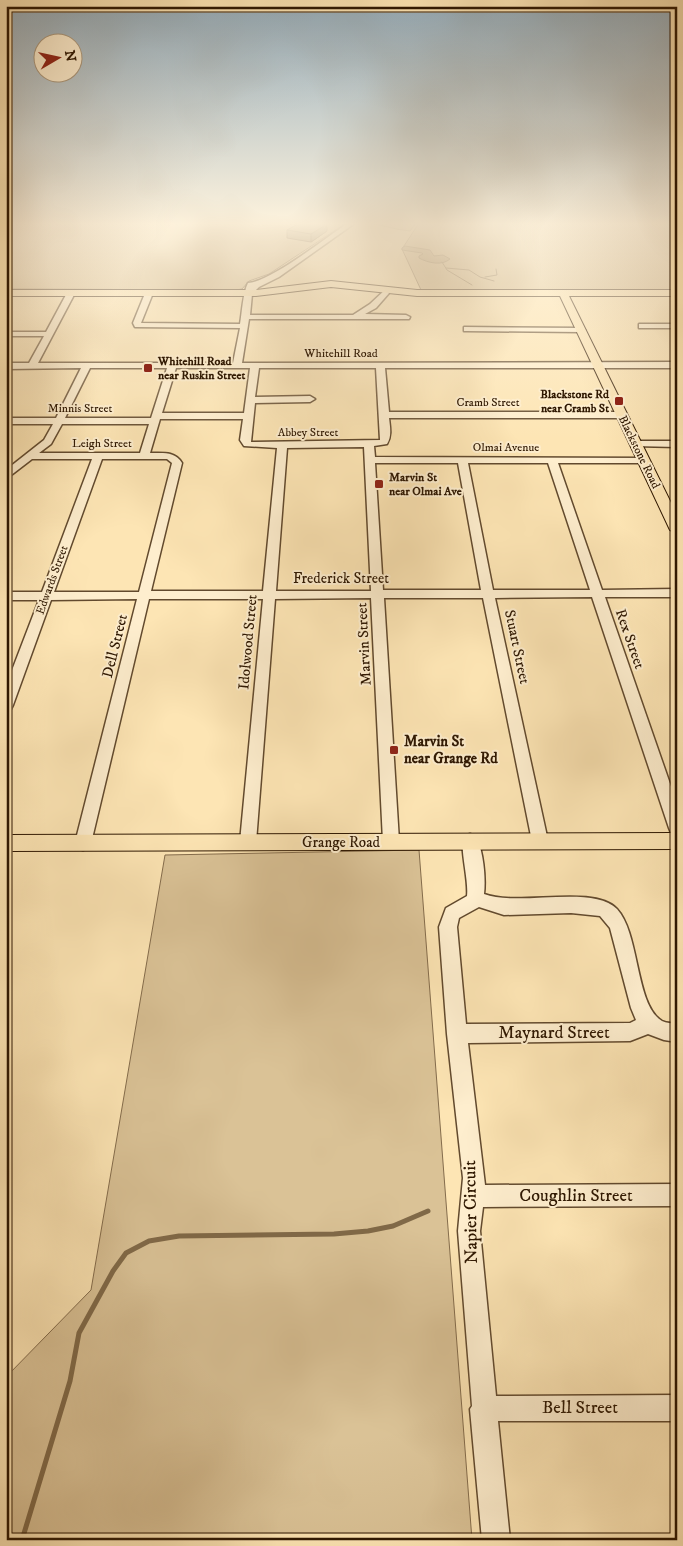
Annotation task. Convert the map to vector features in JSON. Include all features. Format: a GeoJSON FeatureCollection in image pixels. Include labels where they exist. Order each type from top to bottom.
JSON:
{"type":"FeatureCollection","features":[{"type":"Feature","properties":{"kind":"main road","name":"Blackstone Road"},"geometry":{"type":"LineString","coordinates":[[564,295],[643,460],[672,511],[677,530]]}},
{"type":"Feature","properties":{"kind":"main road","name":"Grange Road"},"geometry":{"type":"LineString","coordinates":[[6,843],[677,841]]}},
{"type":"Feature","properties":{"kind":"street"},"geometry":{"type":"LineString","coordinates":[[32,366],[70,295]]}},
{"type":"Feature","properties":{"kind":"street"},"geometry":{"type":"LineString","coordinates":[[148,295],[137,323],[138,325],[244,322],[360,315],[367,317],[406,317]]}},
{"type":"Feature","properties":{"kind":"street"},"geometry":{"type":"LineString","coordinates":[[237,366],[249,295]]}},
{"type":"Feature","properties":{"kind":"street"},"geometry":{"type":"LineString","coordinates":[[360,315],[375,305],[381,295]]}},
{"type":"Feature","properties":{"kind":"street"},"geometry":{"type":"LineString","coordinates":[[642,326],[677,326]]}},
{"type":"Feature","properties":{"kind":"street"},"geometry":{"type":"LineString","coordinates":[[467,330],[580,330]]}},
{"type":"Feature","properties":{"kind":"street"},"geometry":{"type":"LineString","coordinates":[[6,334],[49,334]]}},
{"type":"Feature","properties":{"kind":"street"},"geometry":{"type":"LineString","coordinates":[[369,444],[379,444],[386,440],[380,365]]}},
{"type":"Feature","properties":{"kind":"street","name":"Whitehill Road"},"geometry":{"type":"LineString","coordinates":[[6,366],[677,366]]}},
{"type":"Feature","properties":{"kind":"street"},"geometry":{"type":"LineString","coordinates":[[6,476],[48,442],[87,366]]}},
{"type":"Feature","properties":{"kind":"street"},"geometry":{"type":"LineString","coordinates":[[144,456],[172,366]]}},
{"type":"Feature","properties":{"kind":"street"},"geometry":{"type":"LineString","coordinates":[[248,416],[255,366]]}},
{"type":"Feature","properties":{"kind":"street"},"geometry":{"type":"LineString","coordinates":[[250,400],[310,399]]}},
{"type":"Feature","properties":{"kind":"street","name":"Cramb Street"},"geometry":{"type":"LineString","coordinates":[[385,415],[621,415]]}},
{"type":"Feature","properties":{"kind":"street","name":"Minnis Street"},"geometry":{"type":"LineString","coordinates":[[6,421],[248,416]]}},
{"type":"Feature","properties":{"kind":"street","name":"Abbey Street"},"geometry":{"type":"LineString","coordinates":[[248,416],[245,440],[247,444],[369,444]]}},
{"type":"Feature","properties":{"kind":"street","name":"Idolwood Street"},"geometry":{"type":"LineString","coordinates":[[248,842],[282,444]]}},
{"type":"Feature","properties":{"kind":"street","name":"Marvin Street"},"geometry":{"type":"LineString","coordinates":[[369,444],[391,842]]}},
{"type":"Feature","properties":{"kind":"street"},"geometry":{"type":"LineString","coordinates":[[636,444],[677,444]]}},
{"type":"Feature","properties":{"kind":"street","name":"Leigh Street"},"geometry":{"type":"LineString","coordinates":[[29,456],[168,456],[174,458]]}},
{"type":"Feature","properties":{"kind":"street","name":"Edwards Street"},"geometry":{"type":"LineString","coordinates":[[6,705],[98,456]]}},
{"type":"Feature","properties":{"kind":"street","name":"Dell Street"},"geometry":{"type":"LineString","coordinates":[[83,843],[177,463],[174,458]]}},
{"type":"Feature","properties":{"kind":"street","name":"Olmai Avenue"},"geometry":{"type":"LineString","coordinates":[[370,460],[643,460]]}},
{"type":"Feature","properties":{"kind":"street","name":"Stuart Street"},"geometry":{"type":"LineString","coordinates":[[462,460],[540,841]]}},
{"type":"Feature","properties":{"kind":"street","name":"Rex Street"},"geometry":{"type":"LineString","coordinates":[[552,460],[677,828]]}},
{"type":"Feature","properties":{"kind":"street","name":"Frederick Street"},"geometry":{"type":"LineString","coordinates":[[6,596],[677,593]]}},
{"type":"Feature","properties":{"kind":"street"},"geometry":{"type":"LineString","coordinates":[[470,841],[476,898],[504,907],[592,906],[607,910],[619,927],[640,1008],[649,1024],[659,1029],[677,1033]]}},
{"type":"Feature","properties":{"kind":"street","name":"Napier Circuit"},"geometry":{"type":"LineString","coordinates":[[476,898],[471,904],[452,913],[448,927],[457,1034],[475,1196],[469,1231],[496,1540]]}},
{"type":"Feature","properties":{"kind":"street","name":"Maynard Street"},"geometry":{"type":"LineString","coordinates":[[457,1034],[630,1032],[649,1024]]}},
{"type":"Feature","properties":{"kind":"street","name":"Coughlin Street"},"geometry":{"type":"LineString","coordinates":[[475,1196],[677,1195]]}},
{"type":"Feature","properties":{"kind":"street","name":"Bell Street"},"geometry":{"type":"LineString","coordinates":[[484,1409],[677,1408]]}},
{"type":"Feature","properties":{"kind":"shaded area"},"geometry":{"type":"Polygon","coordinates":[[[419,850],[472,1540],[6,1540],[6,1377],[91,1290],[165,855],[419,850]]]}},
{"type":"Feature","properties":{"kind":"waterway"},"geometry":{"type":"LineString","coordinates":[[22,1540],[70,1381],[79,1333],[113,1271],[126,1253],[149,1241],[179,1236],[334,1234],[368,1231],[393,1226],[428,1211]]}},
{"type":"Feature","properties":{"kind":"place","name":"Whitehill Road near Ruskin Street"},"geometry":{"type":"Point","coordinates":[148,368]}},
{"type":"Feature","properties":{"kind":"place","name":"Blackstone Rd near Cramb St"},"geometry":{"type":"Point","coordinates":[619,401]}},
{"type":"Feature","properties":{"kind":"place","name":"Marvin St near Olmai Ave"},"geometry":{"type":"Point","coordinates":[379,484]}},
{"type":"Feature","properties":{"kind":"place","name":"Marvin St near Grange Rd"},"geometry":{"type":"Point","coordinates":[394,750]}}]}
